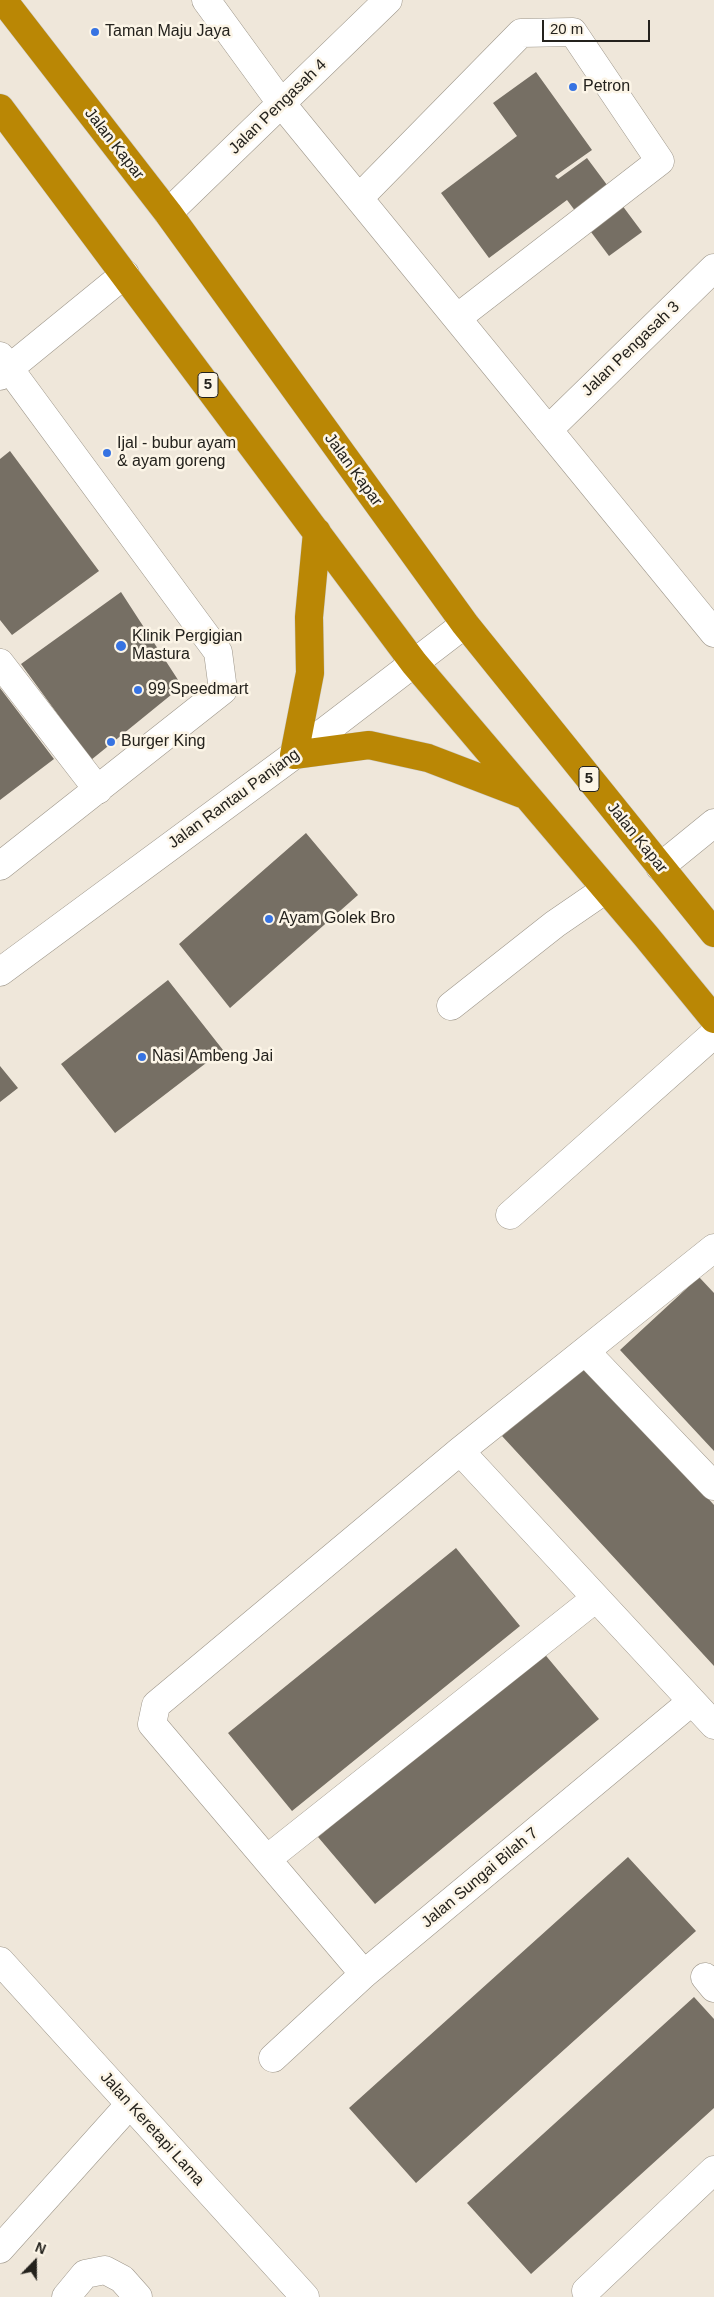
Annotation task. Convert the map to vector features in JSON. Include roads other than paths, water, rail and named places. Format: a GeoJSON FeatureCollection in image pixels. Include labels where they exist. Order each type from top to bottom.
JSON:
{"type":"FeatureCollection","features":[{"type":"Feature","properties":{"kind":"highway","name":"Jalan Kapar"},"geometry":{"type":"LineString","coordinates":[[3,0],[168,213],[465,624],[714,933]]}},
{"type":"Feature","properties":{"kind":"highway","name":"5"},"geometry":{"type":"LineString","coordinates":[[0,108],[414,663],[714,1019]]}},
{"type":"Feature","properties":{"kind":"highway"},"geometry":{"type":"LineString","coordinates":[[317,532],[309,617],[310,673],[294,755],[369,745],[428,758],[526,795]]}},
{"type":"Feature","properties":{"kind":"street"},"geometry":{"type":"LineString","coordinates":[[206,0],[281,103],[548,430],[709,615]]}},
{"type":"Feature","properties":{"kind":"street","name":"Jalan Pengasah 4"},"geometry":{"type":"LineString","coordinates":[[168,213],[388,0]]}},
{"type":"Feature","properties":{"kind":"street"},"geometry":{"type":"LineString","coordinates":[[359,198],[521,33],[573,32],[660,161],[457,318]]}},
{"type":"Feature","properties":{"kind":"street","name":"Jalan Pengasah 3"},"geometry":{"type":"LineString","coordinates":[[548,430],[714,268]]}},
{"type":"Feature","properties":{"kind":"street"},"geometry":{"type":"LineString","coordinates":[[0,866],[223,690],[218,652],[3,367],[125,274]]}},
{"type":"Feature","properties":{"kind":"street","name":"Jalan Rantau Panjang"},"geometry":{"type":"LineString","coordinates":[[0,972],[294,755],[465,624]]}},
{"type":"Feature","properties":{"kind":"street"},"geometry":{"type":"LineString","coordinates":[[0,663],[98,790]]}},
{"type":"Feature","properties":{"kind":"street"},"geometry":{"type":"LineString","coordinates":[[660,867],[714,823]]}},
{"type":"Feature","properties":{"kind":"street"},"geometry":{"type":"LineString","coordinates":[[451,1006],[555,924],[606,889]]}},
{"type":"Feature","properties":{"kind":"street"},"geometry":{"type":"LineString","coordinates":[[510,1215],[714,1034]]}},
{"type":"Feature","properties":{"kind":"street"},"geometry":{"type":"LineString","coordinates":[[364,1974],[152,1724],[156,1705],[460,1451],[714,1248]]}},
{"type":"Feature","properties":{"kind":"street"},"geometry":{"type":"LineString","coordinates":[[584,1351],[714,1486]]}},
{"type":"Feature","properties":{"kind":"street"},"geometry":{"type":"LineString","coordinates":[[460,1451],[714,1725]]}},
{"type":"Feature","properties":{"kind":"street"},"geometry":{"type":"LineString","coordinates":[[267,1860],[596,1598]]}},
{"type":"Feature","properties":{"kind":"street","name":"Jalan Sungai Bilah 7"},"geometry":{"type":"LineString","coordinates":[[273,2058],[364,1974],[691,1702]]}},
{"type":"Feature","properties":{"kind":"street","name":"Jalan Keretapi Lama"},"geometry":{"type":"LineString","coordinates":[[0,1961],[305,2297]]}},
{"type":"Feature","properties":{"kind":"street"},"geometry":{"type":"LineString","coordinates":[[0,2249],[130,2104]]}},
{"type":"Feature","properties":{"kind":"street"},"geometry":{"type":"LineString","coordinates":[[586,2291],[714,2170]]}},
{"type":"Feature","properties":{"kind":"street"},"geometry":{"type":"LineString","coordinates":[[66,2297],[85,2274],[105,2270],[122,2279],[138,2297]]}},
{"type":"Feature","properties":{"kind":"place","name":"Taman Maju Jaya"},"geometry":{"type":"Point","coordinates":[95,32]}},
{"type":"Feature","properties":{"kind":"place","name":"Petron"},"geometry":{"type":"Point","coordinates":[573,87]}},
{"type":"Feature","properties":{"kind":"place","name":"Ijal - bubur ayam & ayam goreng"},"geometry":{"type":"Point","coordinates":[107,453]}},
{"type":"Feature","properties":{"kind":"place","name":"Klinik Pergigian Mastura"},"geometry":{"type":"Point","coordinates":[121,646]}},
{"type":"Feature","properties":{"kind":"place","name":"99 Speedmart"},"geometry":{"type":"Point","coordinates":[138,690]}},
{"type":"Feature","properties":{"kind":"place","name":"Burger King"},"geometry":{"type":"Point","coordinates":[111,742]}},
{"type":"Feature","properties":{"kind":"place","name":"Ayam Golek Bro"},"geometry":{"type":"Point","coordinates":[269,919]}},
{"type":"Feature","properties":{"kind":"place","name":"Nasi Ambeng Jai"},"geometry":{"type":"Point","coordinates":[142,1057]}}]}
